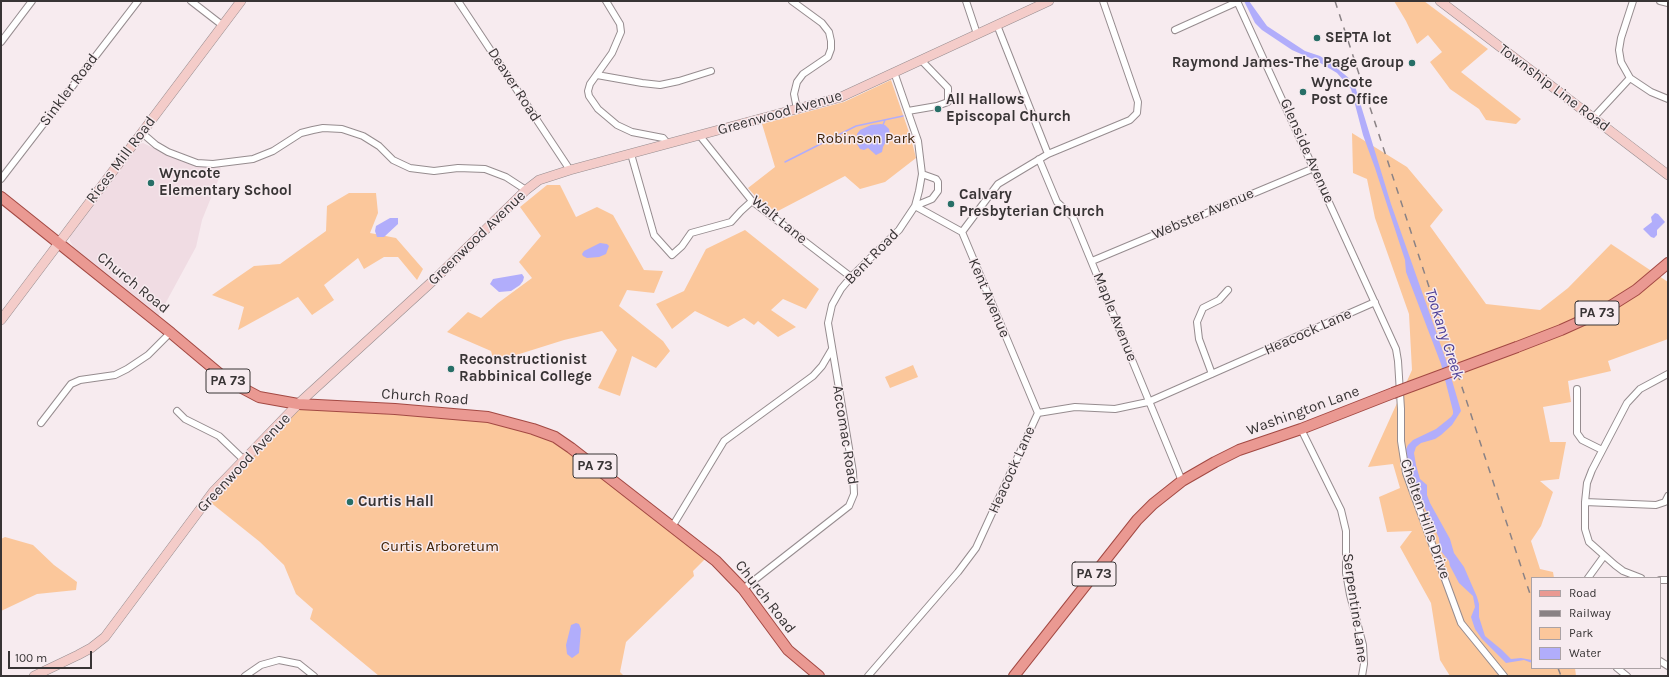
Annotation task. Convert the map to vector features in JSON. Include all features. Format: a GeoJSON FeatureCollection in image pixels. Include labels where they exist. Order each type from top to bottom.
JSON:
{"type":"FeatureCollection","features":[{"type":"Feature","properties":{"kind":"main road","name":"Rices Mill Road"},"geometry":{"type":"LineString","coordinates":[[1,320],[241,1]]}},
{"type":"Feature","properties":{"kind":"main road","name":"Greenwood Avenue"},"geometry":{"type":"LineString","coordinates":[[34,676],[44,674],[86,651],[104,636],[213,492],[298,404],[436,278],[526,190],[539,180],[570,170],[841,97],[1049,1]]}},
{"type":"Feature","properties":{"kind":"main road","name":"Township Line Road"},"geometry":{"type":"LineString","coordinates":[[1440,1],[1594,117],[1668,175]]}},
{"type":"Feature","properties":{"kind":"main road","name":"Church Road"},"geometry":{"type":"LineString","coordinates":[[1,197],[170,332],[227,380],[258,397],[298,404],[395,409],[488,417],[533,429],[554,437],[572,448],[716,561],[742,589],[788,650],[819,676]]}},
{"type":"Feature","properties":{"kind":"main road","name":"Washington Lane"},"geometry":{"type":"LineString","coordinates":[[1014,676],[1137,520],[1153,504],[1182,481],[1239,450],[1301,429],[1561,330],[1601,312],[1636,290],[1668,263]]}},
{"type":"Feature","properties":{"kind":"street"},"geometry":{"type":"LineString","coordinates":[[1,42],[32,1]]}},
{"type":"Feature","properties":{"kind":"street","name":"Sinkler Road"},"geometry":{"type":"LineString","coordinates":[[1,179],[138,1]]}},
{"type":"Feature","properties":{"kind":"street"},"geometry":{"type":"LineString","coordinates":[[191,1],[222,25]]}},
{"type":"Feature","properties":{"kind":"street","name":"Deaver Road"},"geometry":{"type":"LineString","coordinates":[[458,1],[570,170]]}},
{"type":"Feature","properties":{"kind":"street"},"geometry":{"type":"LineString","coordinates":[[606,1],[620,24],[621,32],[612,53],[590,84],[588,91],[592,102],[609,120],[622,128],[632,132],[663,138],[668,144]]}},
{"type":"Feature","properties":{"kind":"street"},"geometry":{"type":"LineString","coordinates":[[792,1],[822,23],[829,32],[831,41],[831,49],[828,57],[803,74],[797,82],[794,94],[797,109]]}},
{"type":"Feature","properties":{"kind":"street"},"geometry":{"type":"LineString","coordinates":[[966,1],[977,34]]}},
{"type":"Feature","properties":{"kind":"street"},"geometry":{"type":"LineString","coordinates":[[915,206],[962,232],[998,184],[1048,154],[1130,120],[1137,113],[1138,102],[1103,1]]}},
{"type":"Feature","properties":{"kind":"street"},"geometry":{"type":"LineString","coordinates":[[1175,30],[1237,1]]}},
{"type":"Feature","properties":{"kind":"street","name":"Glenside Avenue"},"geometry":{"type":"LineString","coordinates":[[1237,1],[1375,302]]}},
{"type":"Feature","properties":{"kind":"street"},"geometry":{"type":"LineString","coordinates":[[1633,1],[1621,38],[1619,50],[1621,62],[1630,78],[1651,92],[1668,99]]}},
{"type":"Feature","properties":{"kind":"street"},"geometry":{"type":"LineString","coordinates":[[1660,1],[1668,3]]}},
{"type":"Feature","properties":{"kind":"street"},"geometry":{"type":"LineString","coordinates":[[998,25],[1048,154]]}},
{"type":"Feature","properties":{"kind":"street"},"geometry":{"type":"LineString","coordinates":[[908,111],[938,106],[948,102],[948,88],[921,60]]}},
{"type":"Feature","properties":{"kind":"street"},"geometry":{"type":"LineString","coordinates":[[597,75],[660,85],[711,71]]}},
{"type":"Feature","properties":{"kind":"street","name":"Bent Road"},"geometry":{"type":"LineString","coordinates":[[832,348],[828,323],[832,305],[841,289],[851,277],[899,230],[915,206],[922,174],[918,141],[894,72]]}},
{"type":"Feature","properties":{"kind":"street"},"geometry":{"type":"LineString","coordinates":[[1594,117],[1630,78]]}},
{"type":"Feature","properties":{"kind":"street"},"geometry":{"type":"LineString","coordinates":[[142,133],[156,145],[168,152],[197,163],[213,164],[248,160],[273,151],[305,132],[317,129],[338,129],[350,131],[363,136],[379,146],[393,160],[410,168],[434,171],[458,168],[485,169],[506,177],[526,190]]}},
{"type":"Feature","properties":{"kind":"street","name":"Walt Lane"},"geometry":{"type":"LineString","coordinates":[[700,136],[752,201],[851,277]]}},
{"type":"Feature","properties":{"kind":"street"},"geometry":{"type":"LineString","coordinates":[[632,154],[654,235],[672,255],[682,246],[691,233],[731,222],[752,201]]}},
{"type":"Feature","properties":{"kind":"street","name":"Maple Avenue"},"geometry":{"type":"LineString","coordinates":[[1039,159],[1057,202],[1073,217],[1148,402],[1182,481]]}},
{"type":"Feature","properties":{"kind":"street","name":"Webster Avenue"},"geometry":{"type":"LineString","coordinates":[[1092,261],[1314,168]]}},
{"type":"Feature","properties":{"kind":"street"},"geometry":{"type":"LineString","coordinates":[[915,206],[932,199],[938,191],[938,182],[936,179],[922,174]]}},
{"type":"Feature","properties":{"kind":"street","name":"Kent Avenue"},"geometry":{"type":"LineString","coordinates":[[962,232],[1038,413]]}},
{"type":"Feature","properties":{"kind":"street"},"geometry":{"type":"LineString","coordinates":[[1212,374],[1198,339],[1197,322],[1203,308],[1219,300],[1228,290]]}},
{"type":"Feature","properties":{"kind":"street","name":"Heacock Lane"},"geometry":{"type":"LineString","coordinates":[[868,676],[958,572],[976,548],[1038,413],[1075,407],[1115,409],[1148,402],[1375,302]]}},
{"type":"Feature","properties":{"kind":"street","name":"Chelten Hills Drive"},"geometry":{"type":"LineString","coordinates":[[1375,302],[1396,348],[1398,356],[1401,441],[1406,473],[1461,623],[1504,676]]}},
{"type":"Feature","properties":{"kind":"street"},"geometry":{"type":"LineString","coordinates":[[40,423],[71,384],[80,380],[115,375],[127,369],[148,355],[170,332]]}},
{"type":"Feature","properties":{"kind":"street"},"geometry":{"type":"LineString","coordinates":[[672,527],[724,441],[813,376],[822,366],[832,348]]}},
{"type":"Feature","properties":{"kind":"street","name":"Accomac Road"},"geometry":{"type":"LineString","coordinates":[[742,589],[849,506],[854,494],[853,472],[832,348]]}},
{"type":"Feature","properties":{"kind":"street"},"geometry":{"type":"LineString","coordinates":[[1638,577],[1623,571],[1593,546],[1587,538],[1585,502],[1590,475],[1625,406],[1632,396],[1645,385],[1668,374]]}},
{"type":"Feature","properties":{"kind":"street"},"geometry":{"type":"LineString","coordinates":[[1577,389],[1577,433],[1582,440],[1602,450]]}},
{"type":"Feature","properties":{"kind":"street"},"geometry":{"type":"LineString","coordinates":[[177,411],[185,418],[220,436],[244,460]]}},
{"type":"Feature","properties":{"kind":"street","name":"Serpentine Lane"},"geometry":{"type":"LineString","coordinates":[[1301,429],[1341,510],[1346,531],[1346,573],[1363,645],[1364,664],[1362,676]]}},
{"type":"Feature","properties":{"kind":"street"},"geometry":{"type":"LineString","coordinates":[[1585,502],[1656,505],[1665,502],[1668,496]]}},
{"type":"Feature","properties":{"kind":"street"},"geometry":{"type":"LineString","coordinates":[[1589,577],[1604,556]]}},
{"type":"Feature","properties":{"kind":"street"},"geometry":{"type":"LineString","coordinates":[[245,676],[261,665],[279,660],[299,664],[314,676]]}},
{"type":"Feature","properties":{"kind":"street"},"geometry":{"type":"LineString","coordinates":[[1618,669],[1627,676]]}},
{"type":"Feature","properties":{"kind":"shaded area"},"geometry":{"type":"Polygon","coordinates":[[[143,143],[181,161],[208,167],[220,166],[221,173],[202,220],[196,247],[158,317],[74,248],[70,241],[70,235],[137,145],[143,143]]]}},
{"type":"Feature","properties":{"kind":"green space"},"geometry":{"type":"Polygon","coordinates":[[[1394,1],[1424,1],[1488,49],[1461,72],[1521,119],[1516,124],[1486,120],[1479,109],[1450,89],[1430,62],[1442,52],[1428,35],[1417,44],[1394,1]]]}},
{"type":"Feature","properties":{"kind":"green space","name":"Robinson Park"},"geometry":{"type":"Polygon","coordinates":[[[891,80],[911,138],[916,158],[885,182],[860,189],[845,176],[776,212],[757,198],[748,188],[775,167],[762,124],[844,102],[891,80]]]}},
{"type":"Feature","properties":{"kind":"green space"},"geometry":{"type":"Polygon","coordinates":[[[1352,133],[1407,167],[1443,210],[1430,226],[1486,304],[1540,310],[1568,288],[1611,244],[1668,282],[1668,339],[1608,361],[1611,371],[1568,381],[1571,402],[1543,407],[1550,442],[1566,442],[1559,479],[1540,481],[1553,492],[1541,526],[1531,541],[1540,569],[1553,572],[1554,577],[1531,577],[1531,669],[1575,669],[1576,676],[1450,676],[1440,660],[1431,603],[1400,547],[1412,531],[1387,532],[1379,497],[1400,488],[1393,464],[1368,467],[1412,370],[1409,314],[1375,218],[1367,179],[1353,173],[1352,133]]]}},
{"type":"Feature","properties":{"kind":"green space"},"geometry":{"type":"Polygon","coordinates":[[[547,185],[560,185],[576,217],[597,207],[613,215],[644,270],[663,271],[654,293],[627,290],[619,306],[663,341],[670,351],[656,368],[632,356],[620,396],[598,388],[617,350],[602,331],[564,340],[494,362],[491,351],[447,332],[468,312],[481,318],[498,303],[532,278],[519,262],[541,236],[520,207],[547,185]]]}},
{"type":"Feature","properties":{"kind":"green space"},"geometry":{"type":"Polygon","coordinates":[[[349,193],[376,193],[378,213],[370,233],[396,238],[423,269],[417,280],[398,257],[384,257],[364,269],[358,258],[324,285],[334,300],[312,315],[298,297],[238,330],[244,307],[212,295],[254,266],[280,264],[326,231],[327,206],[349,193]]]}},
{"type":"Feature","properties":{"kind":"green space"},"geometry":{"type":"Polygon","coordinates":[[[745,230],[819,289],[806,309],[783,299],[771,310],[796,327],[778,337],[758,321],[754,325],[744,318],[728,327],[695,311],[672,329],[656,304],[684,291],[706,249],[745,230]]]}},
{"type":"Feature","properties":{"kind":"green space"},"geometry":{"type":"Polygon","coordinates":[[[913,365],[918,377],[890,388],[885,377],[913,365]]]}},
{"type":"Feature","properties":{"kind":"green space","name":"Curtis Arboretum"},"geometry":{"type":"Polygon","coordinates":[[[303,409],[493,422],[511,426],[556,442],[576,455],[705,559],[693,571],[694,576],[626,642],[620,672],[624,676],[379,676],[310,619],[313,609],[296,594],[284,565],[260,542],[210,502],[297,411],[303,409]]]}},
{"type":"Feature","properties":{"kind":"green space"},"geometry":{"type":"Polygon","coordinates":[[[5,537],[33,545],[54,565],[77,582],[76,590],[37,594],[1,611],[1,539],[5,537]]]}},
{"type":"Feature","properties":{"kind":"water"},"geometry":{"type":"Polygon","coordinates":[[[1244,1],[1249,1],[1267,26],[1305,51],[1320,56],[1332,64],[1350,79],[1355,86],[1391,204],[1446,360],[1461,411],[1452,425],[1441,435],[1435,439],[1421,443],[1416,447],[1414,453],[1420,479],[1427,485],[1427,495],[1430,503],[1450,539],[1454,553],[1464,567],[1477,597],[1479,604],[1479,617],[1485,636],[1511,659],[1521,658],[1531,660],[1531,663],[1524,660],[1506,663],[1482,639],[1475,629],[1471,617],[1475,607],[1473,596],[1459,583],[1449,561],[1440,550],[1439,538],[1423,504],[1408,465],[1405,451],[1408,445],[1413,440],[1436,429],[1451,417],[1453,411],[1441,364],[1406,272],[1405,260],[1363,135],[1351,89],[1337,73],[1317,61],[1292,50],[1262,30],[1255,23],[1244,1]]]}},
{"type":"Feature","properties":{"kind":"water"},"geometry":{"type":"Polygon","coordinates":[[[871,125],[885,125],[889,129],[890,134],[882,152],[876,155],[868,148],[864,150],[860,149],[857,144],[857,134],[860,130],[871,125]]]}},
{"type":"Feature","properties":{"kind":"water"},"geometry":{"type":"Polygon","coordinates":[[[1655,213],[1658,214],[1665,222],[1657,230],[1657,235],[1654,238],[1643,229],[1652,222],[1651,217],[1655,213]]]}},
{"type":"Feature","properties":{"kind":"water"},"geometry":{"type":"Polygon","coordinates":[[[390,218],[398,218],[398,224],[384,237],[377,237],[375,231],[376,226],[390,218]]]}},
{"type":"Feature","properties":{"kind":"water"},"geometry":{"type":"Polygon","coordinates":[[[600,243],[607,244],[609,246],[606,254],[599,257],[587,258],[583,256],[582,254],[584,251],[600,243]]]}},
{"type":"Feature","properties":{"kind":"water"},"geometry":{"type":"Polygon","coordinates":[[[522,274],[524,277],[523,281],[511,291],[499,292],[490,284],[493,279],[522,274]]]}},
{"type":"Feature","properties":{"kind":"water"},"geometry":{"type":"Polygon","coordinates":[[[576,623],[579,624],[581,629],[579,653],[572,658],[567,654],[566,645],[571,625],[576,623]]]}},
{"type":"Feature","properties":{"kind":"waterway"},"geometry":{"type":"LineString","coordinates":[[785,162],[856,126],[903,116]]}},
{"type":"Feature","properties":{"kind":"waterway"},"geometry":{"type":"LineString","coordinates":[[883,125],[885,120]]}},
{"type":"Feature","properties":{"kind":"railway"},"geometry":{"type":"LineString","coordinates":[[1335,1],[1531,597]]}},
{"type":"Feature","properties":{"kind":"railway"},"geometry":{"type":"LineString","coordinates":[[1558,669],[1561,676]]}},
{"type":"Feature","properties":{"kind":"place","name":"SEPTA lot"},"geometry":{"type":"Point","coordinates":[1317,38]}},
{"type":"Feature","properties":{"kind":"place","name":"Raymond James-The Page Group"},"geometry":{"type":"Point","coordinates":[1412,63]}},
{"type":"Feature","properties":{"kind":"place","name":"Wyncote Post Office"},"geometry":{"type":"Point","coordinates":[1303,92]}},
{"type":"Feature","properties":{"kind":"place","name":"All Hallows Episcopal Church"},"geometry":{"type":"Point","coordinates":[938,109]}},
{"type":"Feature","properties":{"kind":"place","name":"Wyncote Elementary School"},"geometry":{"type":"Point","coordinates":[151,183]}},
{"type":"Feature","properties":{"kind":"place","name":"Calvary Presbyterian Church"},"geometry":{"type":"Point","coordinates":[951,204]}},
{"type":"Feature","properties":{"kind":"place","name":"Reconstructionist Rabbinical College"},"geometry":{"type":"Point","coordinates":[451,369]}},
{"type":"Feature","properties":{"kind":"place","name":"Curtis Hall"},"geometry":{"type":"Point","coordinates":[350,502]}},
{"type":"Feature","properties":{"kind":"water label","name":"Tookany Creek"},"geometry":{"type":"Point","coordinates":[1444,334]}}]}
